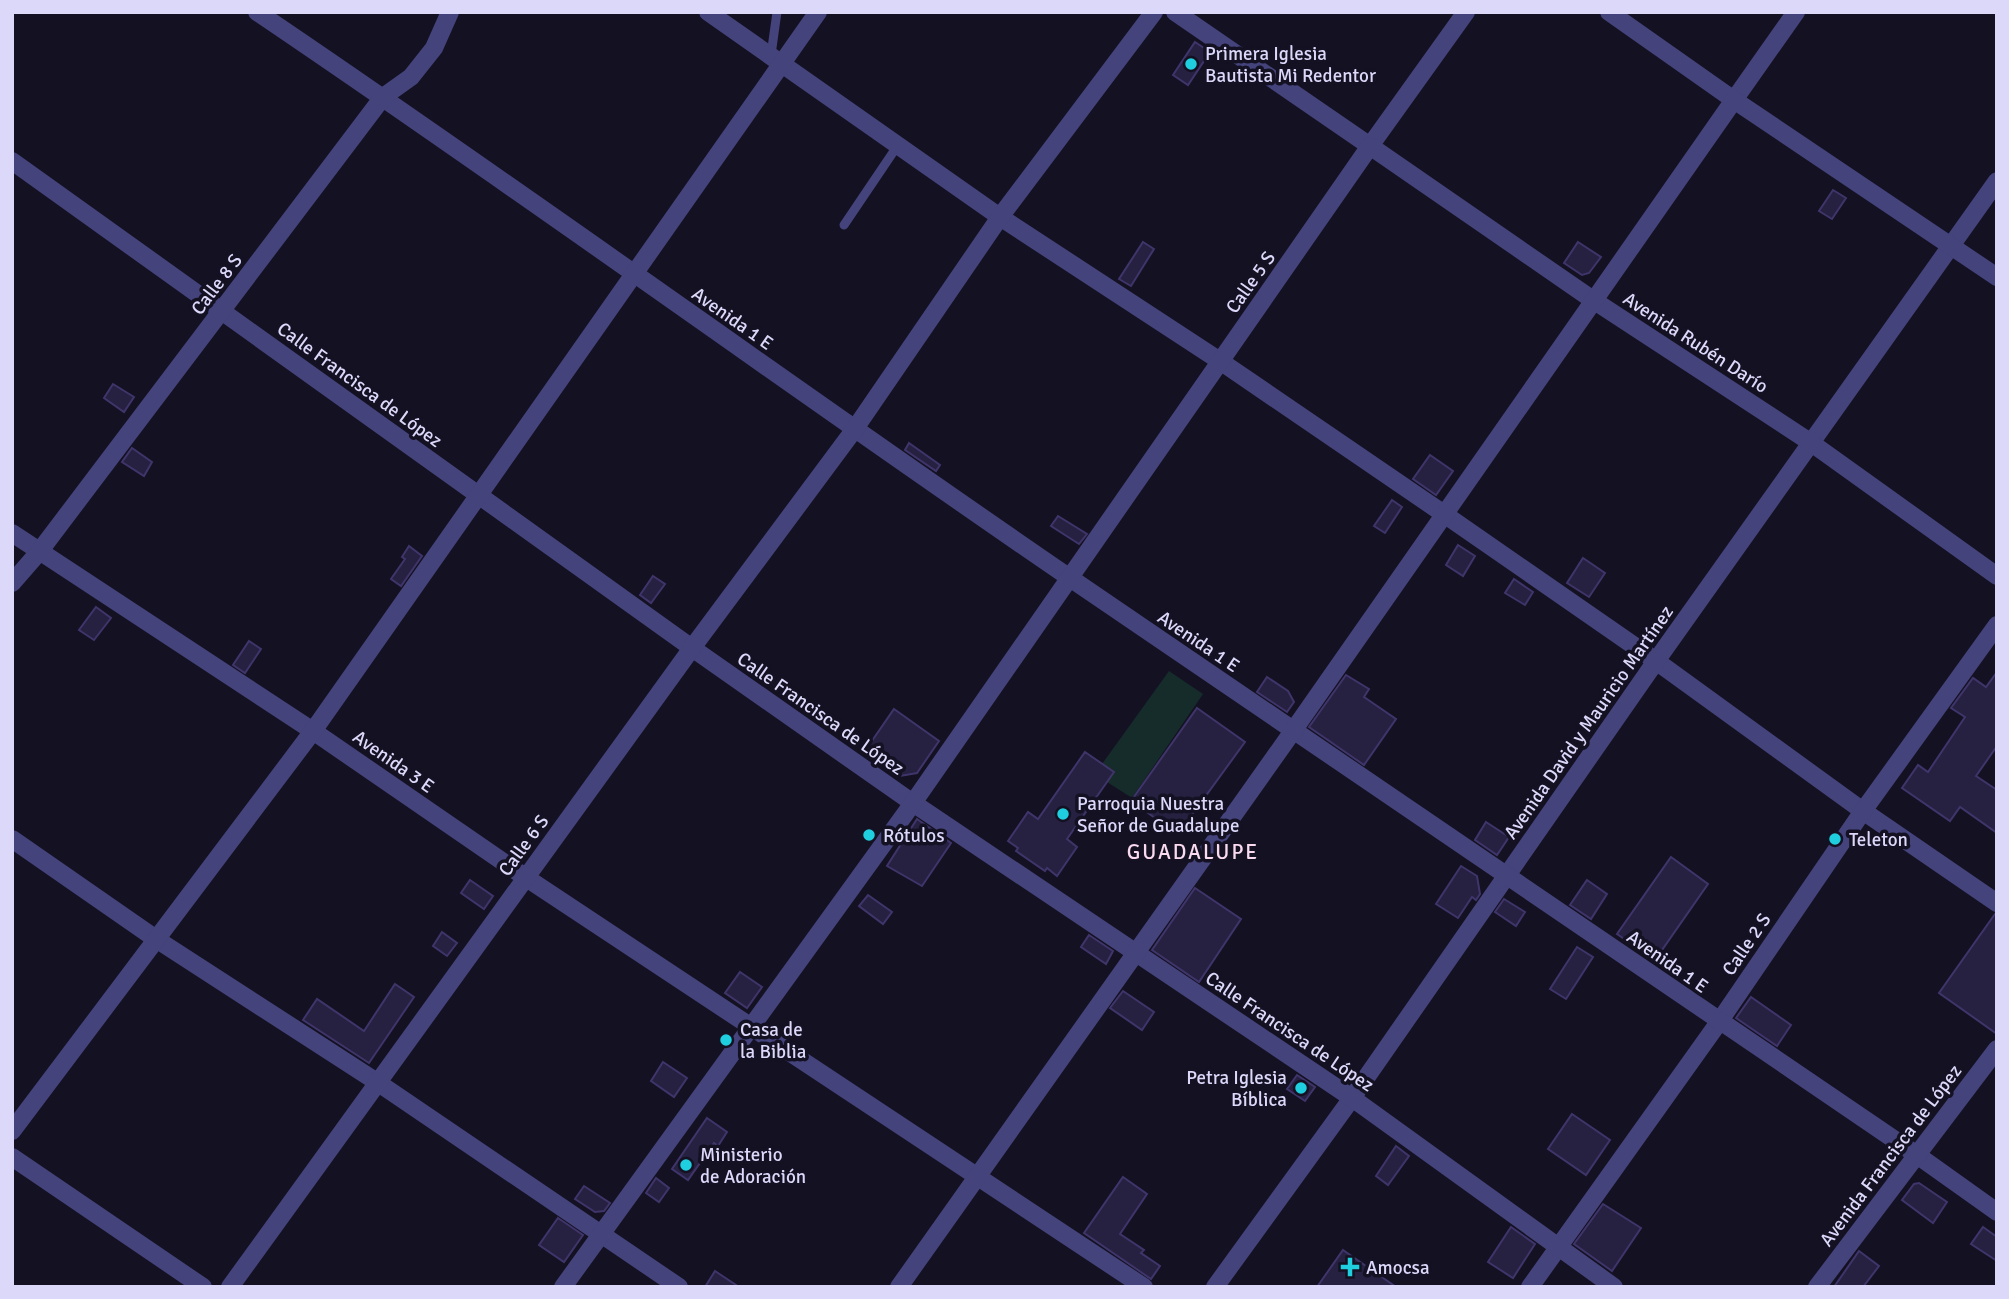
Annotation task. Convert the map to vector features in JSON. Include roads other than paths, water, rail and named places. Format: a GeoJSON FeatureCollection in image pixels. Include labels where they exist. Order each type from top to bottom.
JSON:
{"type":"FeatureCollection","features":[{"type":"Feature","properties":{"kind":"street","name":"Avenida 1 E"},"geometry":{"type":"LineString","coordinates":[[257,12],[383,97],[854,430],[1997,1212]]}},
{"type":"Feature","properties":{"kind":"street","name":"Calle 8 S"},"geometry":{"type":"LineString","coordinates":[[12,583],[39,552],[383,97],[411,77],[434,48],[450,12]]}},
{"type":"Feature","properties":{"kind":"street"},"geometry":{"type":"LineString","coordinates":[[708,12],[1000,217],[1220,361],[1444,514],[1997,903]]}},
{"type":"Feature","properties":{"kind":"street"},"geometry":{"type":"LineString","coordinates":[[12,1131],[313,731],[634,274],[778,59],[818,12]]}},
{"type":"Feature","properties":{"kind":"street","name":"Calle 6 S"},"geometry":{"type":"LineString","coordinates":[[230,1287],[525,877],[854,430],[1000,217],[1154,12]]}},
{"type":"Feature","properties":{"kind":"street","name":"Avenida Rubén Darío"},"geometry":{"type":"LineString","coordinates":[[1175,12],[1593,300],[1810,442],[1997,576]]}},
{"type":"Feature","properties":{"kind":"street","name":"Calle 5 S"},"geometry":{"type":"LineString","coordinates":[[563,1287],[913,803],[1466,12]]}},
{"type":"Feature","properties":{"kind":"street"},"geometry":{"type":"LineString","coordinates":[[1609,12],[1734,100],[1997,277]]}},
{"type":"Feature","properties":{"kind":"street"},"geometry":{"type":"LineString","coordinates":[[899,1287],[1293,731],[1796,12]]}},
{"type":"Feature","properties":{"kind":"street","name":"Calle Francisca de López"},"geometry":{"type":"LineString","coordinates":[[12,161],[692,648],[913,803],[1352,1098],[1614,1287]]}},
{"type":"Feature","properties":{"kind":"street","name":"Avenida David y Mauricio Martínez"},"geometry":{"type":"LineString","coordinates":[[1215,1287],[1352,1098],[1810,442],[1997,181]]}},
{"type":"Feature","properties":{"kind":"street","name":"Avenida 3 E"},"geometry":{"type":"LineString","coordinates":[[12,533],[1144,1287]]}},
{"type":"Feature","properties":{"kind":"street","name":"Calle 2 S"},"geometry":{"type":"LineString","coordinates":[[1530,1287],[1719,1021],[1863,811],[1997,625]]}},
{"type":"Feature","properties":{"kind":"street"},"geometry":{"type":"LineString","coordinates":[[12,839],[156,939],[377,1082],[678,1287]]}},
{"type":"Feature","properties":{"kind":"street","name":"Avenida Francisca de López"},"geometry":{"type":"LineString","coordinates":[[1817,1287],[1997,1049]]}},
{"type":"Feature","properties":{"kind":"street"},"geometry":{"type":"LineString","coordinates":[[12,1157],[202,1287]]}},
{"type":"Feature","properties":{"kind":"lane"},"geometry":{"type":"LineString","coordinates":[[777,12],[778,59]]}},
{"type":"Feature","properties":{"kind":"lane"},"geometry":{"type":"LineString","coordinates":[[844,225],[898,145]]}},
{"type":"Feature","properties":{"kind":"place","name":"Primera Iglesia Bautista Mi Redentor"},"geometry":{"type":"Point","coordinates":[1191,64]}},
{"type":"Feature","properties":{"kind":"place","name":"Parroquia Nuestra Señor de Guadalupe"},"geometry":{"type":"Point","coordinates":[1063,814]}},
{"type":"Feature","properties":{"kind":"place","name":"Rótulos"},"geometry":{"type":"Point","coordinates":[869,835]}},
{"type":"Feature","properties":{"kind":"place","name":"Teleton"},"geometry":{"type":"Point","coordinates":[1835,839]}},
{"type":"Feature","properties":{"kind":"place","name":"Casa de la Biblia"},"geometry":{"type":"Point","coordinates":[726,1040]}},
{"type":"Feature","properties":{"kind":"place","name":"Petra Iglesia Bíblica"},"geometry":{"type":"Point","coordinates":[1301,1088]}},
{"type":"Feature","properties":{"kind":"place","name":"Ministerio de Adoración"},"geometry":{"type":"Point","coordinates":[686,1165]}},
{"type":"Feature","properties":{"kind":"place","name":"Amocsa"},"geometry":{"type":"Point","coordinates":[1350,1267]}},
{"type":"Feature","properties":{"kind":"district","name":"GUADALUPE"},"geometry":{"type":"Point","coordinates":[1193,852]}}]}
